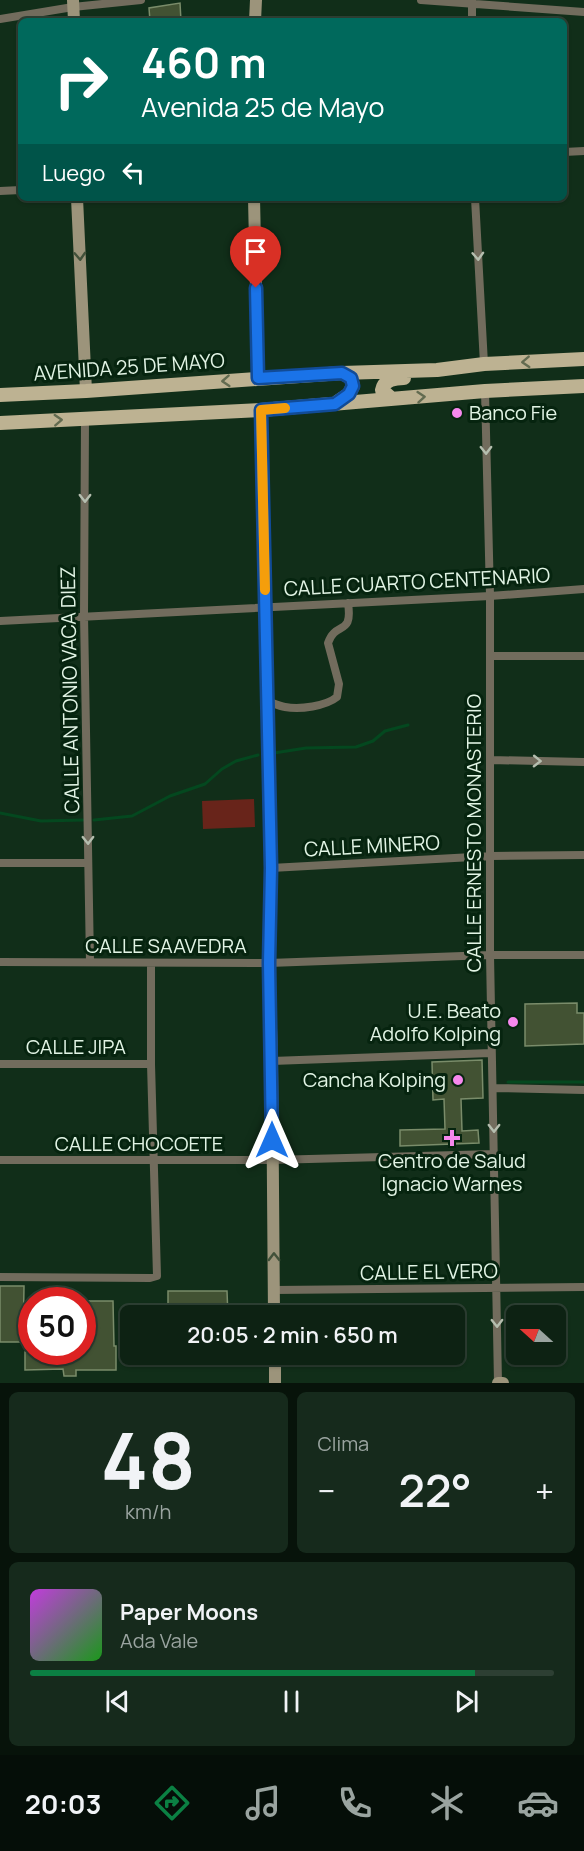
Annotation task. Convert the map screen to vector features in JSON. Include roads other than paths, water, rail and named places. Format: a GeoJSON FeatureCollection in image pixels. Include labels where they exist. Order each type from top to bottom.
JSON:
{"type":"FeatureCollection","features":[{"type":"Feature","properties":{"kind":"main road"},"geometry":{"type":"LineString","coordinates":[[255,18],[256,0]]}},
{"type":"Feature","properties":{"kind":"main road"},"geometry":{"type":"LineString","coordinates":[[77,201],[86,391]]}},
{"type":"Feature","properties":{"kind":"main road"},"geometry":{"type":"LineString","coordinates":[[254,201],[258,378]]}},
{"type":"Feature","properties":{"kind":"main road","name":"AVENIDA 25 DE MAYO"},"geometry":{"type":"LineString","coordinates":[[4,397],[258,378],[437,370],[484,364],[584,359]]}},
{"type":"Feature","properties":{"kind":"main road"},"geometry":{"type":"LineString","coordinates":[[393,399],[382,390],[387,381],[426,376],[437,370]]}},
{"type":"Feature","properties":{"kind":"main road"},"geometry":{"type":"LineString","coordinates":[[335,404],[349,394],[353,386],[351,378],[342,373]]}},
{"type":"Feature","properties":{"kind":"main road"},"geometry":{"type":"LineString","coordinates":[[2,420],[85,419],[261,410],[485,391],[584,386]]}},
{"type":"Feature","properties":{"kind":"main road"},"geometry":{"type":"LineString","coordinates":[[261,410],[271,868],[269,963],[274,1305]]}},
{"type":"Feature","properties":{"kind":"main road"},"geometry":{"type":"LineString","coordinates":[[275,1365],[275,1383]]}},
{"type":"Feature","properties":{"kind":"main road"},"geometry":{"type":"LineString","coordinates":[[498,1383],[503,1383]]}},
{"type":"Feature","properties":{"kind":"street"},"geometry":{"type":"LineString","coordinates":[[0,19],[73,4],[141,0]]}},
{"type":"Feature","properties":{"kind":"street"},"geometry":{"type":"LineString","coordinates":[[421,0],[584,12]]}},
{"type":"Feature","properties":{"kind":"street"},"geometry":{"type":"LineString","coordinates":[[472,2],[472,18]]}},
{"type":"Feature","properties":{"kind":"street"},"geometry":{"type":"LineString","coordinates":[[567,152],[584,151]]}},
{"type":"Feature","properties":{"kind":"street"},"geometry":{"type":"LineString","coordinates":[[0,191],[18,190]]}},
{"type":"Feature","properties":{"kind":"street"},"geometry":{"type":"LineString","coordinates":[[475,201],[484,364]]}},
{"type":"Feature","properties":{"kind":"street","name":"CALLE ERNESTO MONASTERIO"},"geometry":{"type":"LineString","coordinates":[[485,391],[490,596],[491,1053],[494,1088],[498,1383]]}},
{"type":"Feature","properties":{"kind":"street","name":"CALLE ANTONIO VACA DIEZ"},"geometry":{"type":"LineString","coordinates":[[85,419],[84,615],[90,962]]}},
{"type":"Feature","properties":{"kind":"street","name":"CALLE CUARTO CENTENARIO"},"geometry":{"type":"LineString","coordinates":[[0,621],[490,596],[584,589]]}},
{"type":"Feature","properties":{"kind":"street"},"geometry":{"type":"LineString","coordinates":[[267,701],[284,707],[297,708],[331,702],[337,697],[339,684],[328,643],[331,636],[349,623],[348,603]]}},
{"type":"Feature","properties":{"kind":"street"},"geometry":{"type":"LineString","coordinates":[[490,656],[584,656]]}},
{"type":"Feature","properties":{"kind":"street"},"geometry":{"type":"LineString","coordinates":[[491,760],[584,762]]}},
{"type":"Feature","properties":{"kind":"street","name":"CALLE MINERO"},"geometry":{"type":"LineString","coordinates":[[271,868],[491,856],[584,855]]}},
{"type":"Feature","properties":{"kind":"street"},"geometry":{"type":"LineString","coordinates":[[0,863],[88,864]]}},
{"type":"Feature","properties":{"kind":"street","name":"CALLE SAAVEDRA"},"geometry":{"type":"LineString","coordinates":[[0,962],[269,963],[490,955],[584,955]]}},
{"type":"Feature","properties":{"kind":"street"},"geometry":{"type":"LineString","coordinates":[[0,1277],[150,1278],[157,1276],[151,1064],[151,963]]}},
{"type":"Feature","properties":{"kind":"street"},"geometry":{"type":"LineString","coordinates":[[272,1060],[491,1053]]}},
{"type":"Feature","properties":{"kind":"street","name":"CALLE JIPA"},"geometry":{"type":"LineString","coordinates":[[0,1064],[151,1064]]}},
{"type":"Feature","properties":{"kind":"street"},"geometry":{"type":"LineString","coordinates":[[494,1088],[584,1090]]}},
{"type":"Feature","properties":{"kind":"street","name":"CALLE CHOCOETE"},"geometry":{"type":"LineString","coordinates":[[0,1160],[272,1160],[494,1154]]}},
{"type":"Feature","properties":{"kind":"street","name":"CALLE EL VERO"},"geometry":{"type":"LineString","coordinates":[[274,1290],[584,1287]]}},
{"type":"Feature","properties":{"kind":"waterway"},"geometry":{"type":"LineString","coordinates":[[274,753],[306,748],[356,747],[373,741],[385,731],[408,725]]}},
{"type":"Feature","properties":{"kind":"waterway"},"geometry":{"type":"LineString","coordinates":[[94,820],[132,816],[170,796],[205,784],[222,769],[236,761],[258,755]]}},
{"type":"Feature","properties":{"kind":"waterway"},"geometry":{"type":"LineString","coordinates":[[0,813],[41,821],[83,820]]}},
{"type":"Feature","properties":{"kind":"waterway"},"geometry":{"type":"LineString","coordinates":[[508,1082],[584,1082]]}},
{"type":"Feature","properties":{"kind":"place","name":"Banco Fie"},"geometry":{"type":"Point","coordinates":[457,413]}},
{"type":"Feature","properties":{"kind":"place","name":"U.E. Beato Adolfo Kolping"},"geometry":{"type":"Point","coordinates":[513,1022]}},
{"type":"Feature","properties":{"kind":"place","name":"Cancha Kolping"},"geometry":{"type":"Point","coordinates":[458,1080]}},
{"type":"Feature","properties":{"kind":"place","name":"Centro de Salud Ignacio Warnes"},"geometry":{"type":"Point","coordinates":[452,1138]}}]}
